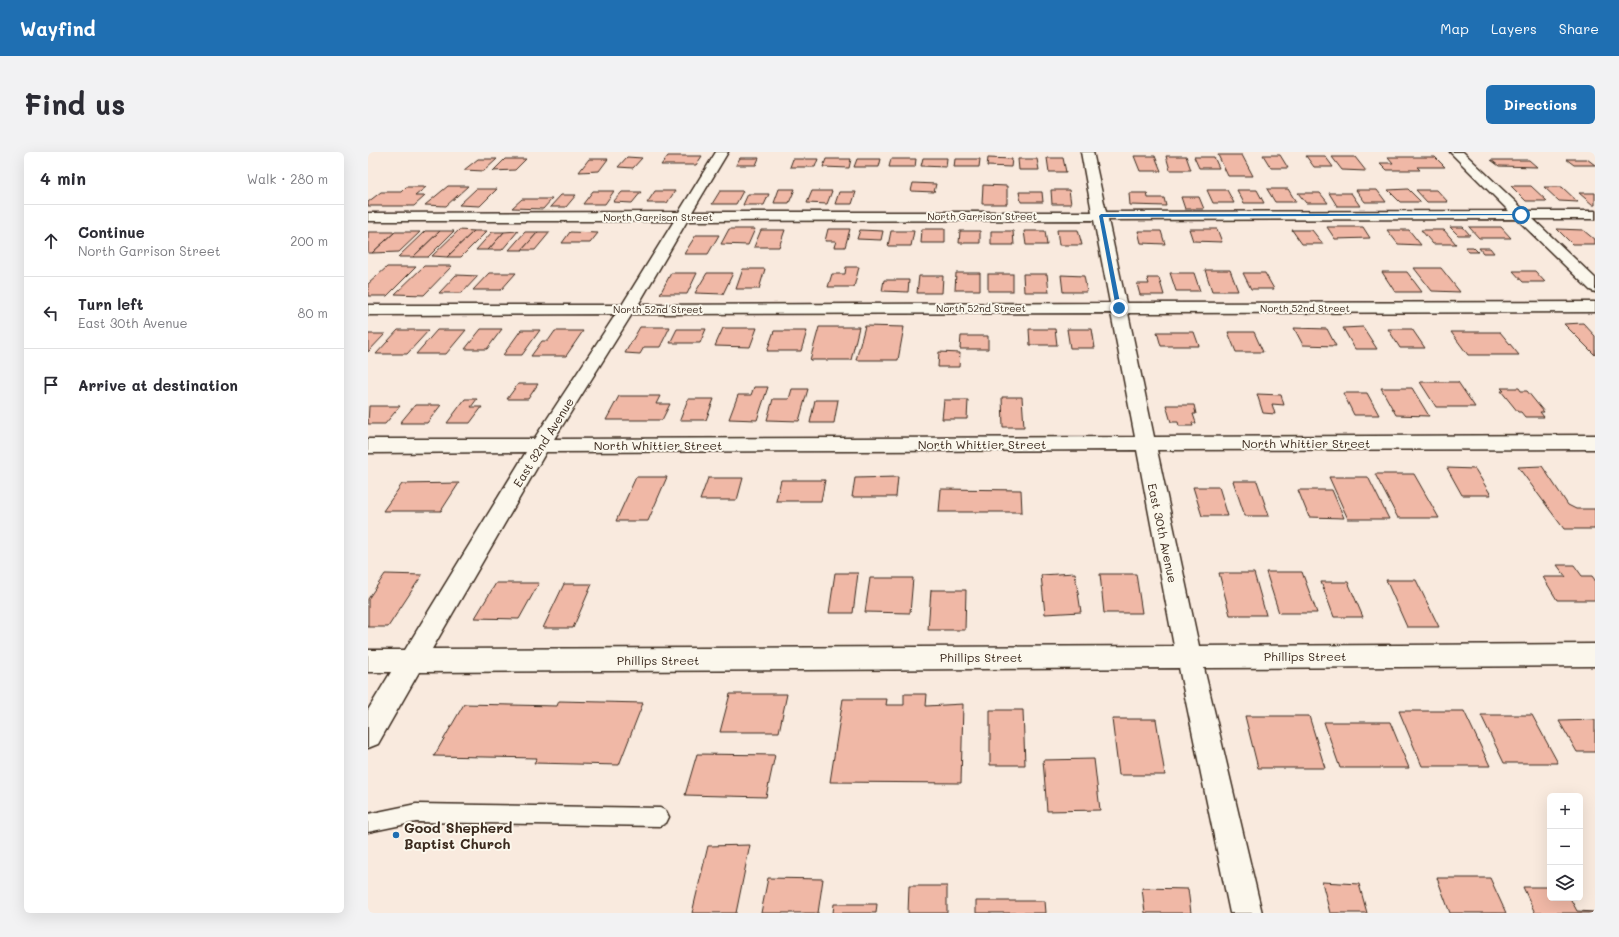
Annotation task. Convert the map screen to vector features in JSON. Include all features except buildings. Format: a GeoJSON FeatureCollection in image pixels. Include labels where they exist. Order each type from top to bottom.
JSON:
{"type":"FeatureCollection","features":[{"type":"Feature","properties":{"kind":"street","name":"East 32nd Avenue"},"geometry":{"type":"LineString","coordinates":[[368,735],[540,445],[627,309],[722,152]]}},
{"type":"Feature","properties":{"kind":"street","name":"East 30th Avenue"},"geometry":{"type":"LineString","coordinates":[[1088,152],[1145,444],[1189,656],[1246,913]]}},
{"type":"Feature","properties":{"kind":"street"},"geometry":{"type":"LineString","coordinates":[[1456,152],[1595,287]]}},
{"type":"Feature","properties":{"kind":"street","name":"North Garrison Street"},"geometry":{"type":"LineString","coordinates":[[368,217],[1595,215]]}},
{"type":"Feature","properties":{"kind":"street","name":"North 52nd Street"},"geometry":{"type":"LineString","coordinates":[[368,310],[1595,307]]}},
{"type":"Feature","properties":{"kind":"street","name":"North Whittier Street"},"geometry":{"type":"LineString","coordinates":[[368,446],[1595,442]]}},
{"type":"Feature","properties":{"kind":"street","name":"Phillips Street"},"geometry":{"type":"LineString","coordinates":[[368,661],[1595,654]]}},
{"type":"Feature","properties":{"kind":"lane"},"geometry":{"type":"LineString","coordinates":[[368,824],[416,813],[660,817]]}},
{"type":"Feature","properties":{"kind":"place","name":"Good Shepherd Baptist Church"},"geometry":{"type":"Point","coordinates":[396,835]}},
{"type":"Feature","properties":{"kind":"route"},"geometry":{"type":"LineString","coordinates":[[1119,308],[1101,216],[1521,215]]}}]}
